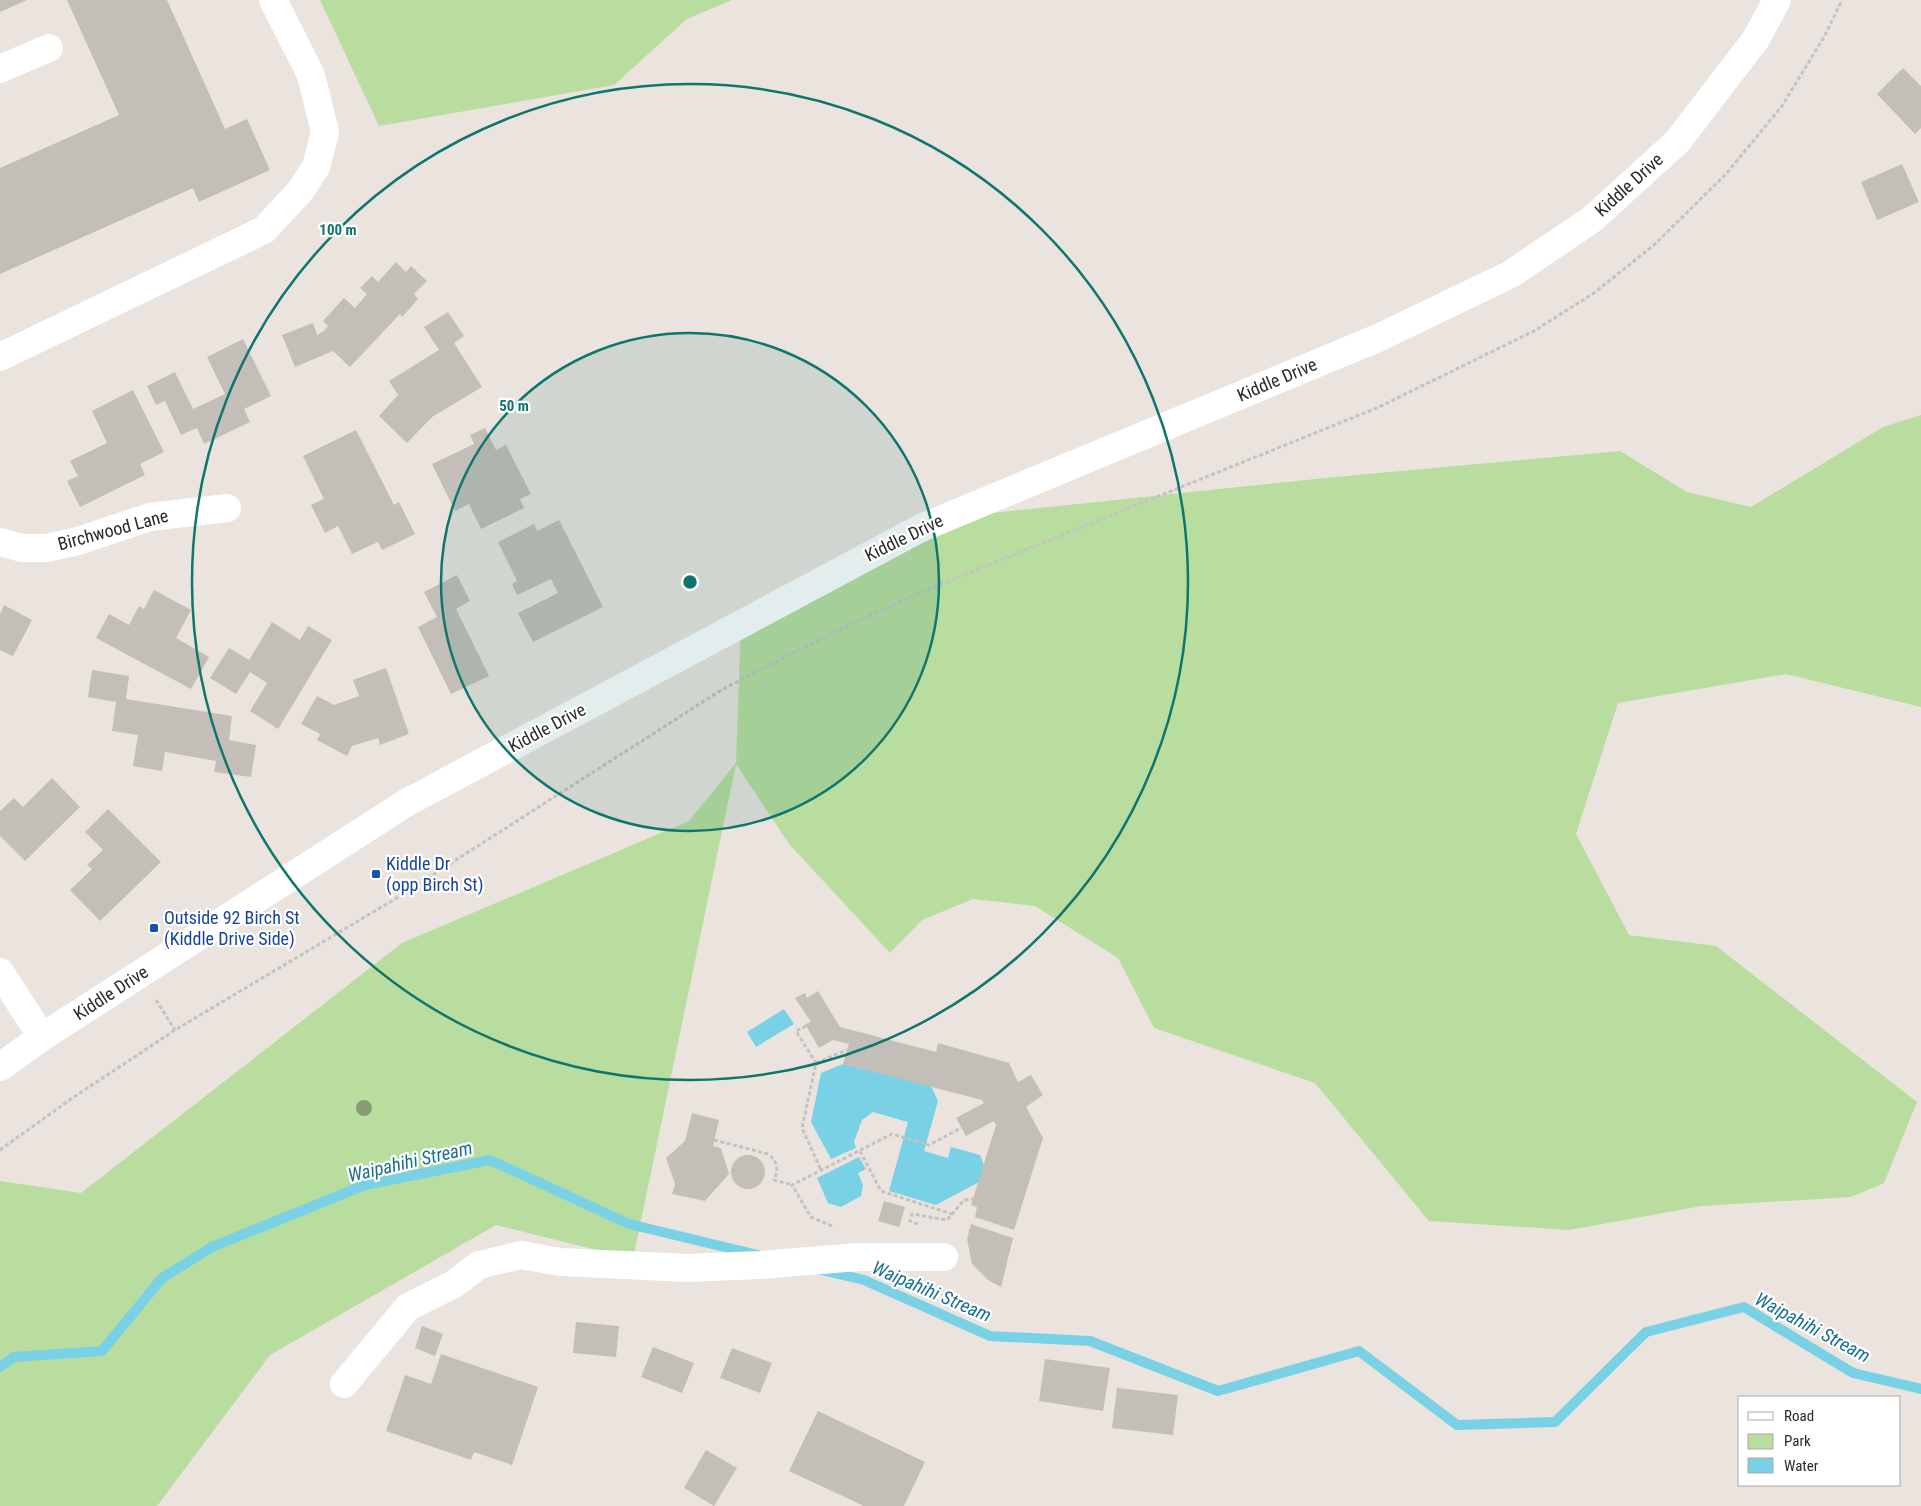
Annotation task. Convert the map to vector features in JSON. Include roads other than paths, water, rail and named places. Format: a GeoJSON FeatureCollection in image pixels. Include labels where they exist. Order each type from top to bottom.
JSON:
{"type":"FeatureCollection","features":[{"type":"Feature","properties":{"kind":"street"},"geometry":{"type":"LineString","coordinates":[[0,358],[264,230],[301,190],[316,167],[325,132],[311,76],[273,0]]}},
{"type":"Feature","properties":{"kind":"street","name":"Kiddle Drive"},"geometry":{"type":"LineString","coordinates":[[0,1067],[42,1037],[406,803],[921,528],[1378,338],[1511,274],[1591,220],[1677,142],[1756,39],[1777,0]]}},
{"type":"Feature","properties":{"kind":"street"},"geometry":{"type":"LineString","coordinates":[[0,69],[49,48]]}},
{"type":"Feature","properties":{"kind":"street","name":"Birchwood Lane"},"geometry":{"type":"LineString","coordinates":[[0,542],[22,548],[46,548],[150,517],[227,508]]}},
{"type":"Feature","properties":{"kind":"street"},"geometry":{"type":"LineString","coordinates":[[0,972],[42,1037]]}},
{"type":"Feature","properties":{"kind":"street"},"geometry":{"type":"LineString","coordinates":[[344,1384],[408,1307],[454,1284],[479,1265],[521,1255],[560,1262],[688,1268],[760,1265],[858,1257],[944,1257]]}},
{"type":"Feature","properties":{"kind":"water"},"geometry":{"type":"Polygon","coordinates":[[[784,1009],[794,1024],[756,1047],[747,1032],[784,1009]]]}},
{"type":"Feature","properties":{"kind":"water"},"geometry":{"type":"Polygon","coordinates":[[[843,1064],[931,1086],[938,1101],[924,1151],[948,1158],[951,1147],[980,1155],[984,1165],[979,1182],[936,1205],[889,1191],[908,1122],[873,1112],[862,1120],[854,1142],[856,1148],[831,1159],[811,1122],[821,1073],[843,1064]]]}},
{"type":"Feature","properties":{"kind":"water"},"geometry":{"type":"Polygon","coordinates":[[[859,1157],[866,1169],[858,1173],[863,1185],[861,1196],[841,1207],[828,1203],[817,1178],[859,1157]]]}},
{"type":"Feature","properties":{"kind":"waterway","name":"Waipahihi Stream"},"geometry":{"type":"LineString","coordinates":[[0,1367],[14,1357],[102,1351],[162,1278],[212,1247],[365,1185],[490,1160],[629,1224],[758,1255]]}},
{"type":"Feature","properties":{"kind":"waterway","name":"Waipahihi Stream"},"geometry":{"type":"LineString","coordinates":[[821,1270],[864,1280],[990,1336],[1090,1341],[1218,1391],[1359,1351],[1457,1425],[1555,1422],[1646,1332],[1744,1307],[1853,1373],[1921,1389]]}},
{"type":"Feature","properties":{"kind":"place","name":"Kiddle Dr (opp Birch St)"},"geometry":{"type":"Point","coordinates":[376,874]}},
{"type":"Feature","properties":{"kind":"place","name":"Outside 92 Birch St (Kiddle Drive Side)"},"geometry":{"type":"Point","coordinates":[154,928]}}]}
